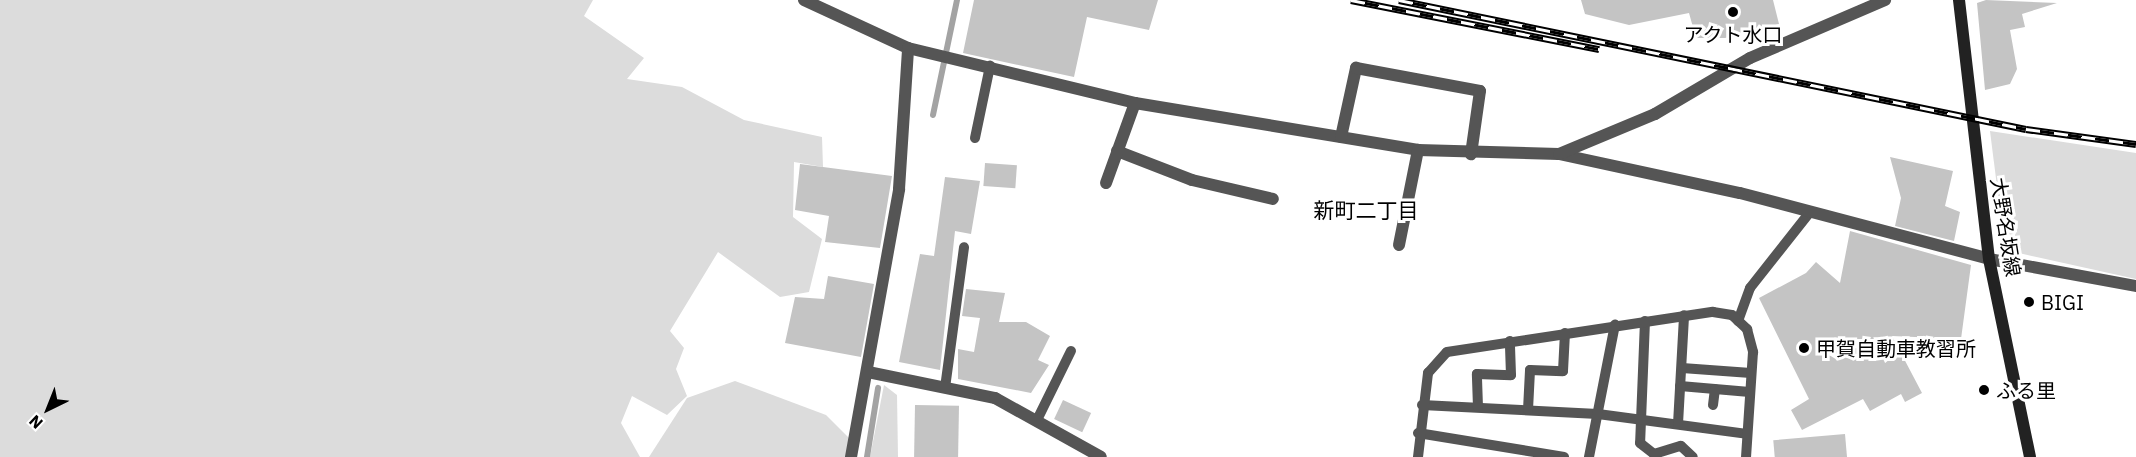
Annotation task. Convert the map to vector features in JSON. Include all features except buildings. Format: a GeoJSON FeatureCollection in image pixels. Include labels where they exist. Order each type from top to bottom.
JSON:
{"type":"FeatureCollection","features":[{"type":"Feature","properties":{"kind":"main road","name":"大野名坂線"},"geometry":{"type":"LineString","coordinates":[[1959,0],[1989,259],[2030,457]]}},
{"type":"Feature","properties":{"kind":"street"},"geometry":{"type":"LineString","coordinates":[[804,0],[908,48],[990,66],[1134,103],[1418,150],[1471,154],[1559,154],[1810,212],[1989,259],[2136,286]]}},
{"type":"Feature","properties":{"kind":"street"},"geometry":{"type":"LineString","coordinates":[[1559,154],[1655,114],[1750,58],[1885,0]]}},
{"type":"Feature","properties":{"kind":"street"},"geometry":{"type":"LineString","coordinates":[[851,457],[899,189],[908,48]]}},
{"type":"Feature","properties":{"kind":"street"},"geometry":{"type":"LineString","coordinates":[[1341,137],[1356,68],[1480,91],[1471,154]]}},
{"type":"Feature","properties":{"kind":"street"},"geometry":{"type":"LineString","coordinates":[[1106,183],[1134,103]]}},
{"type":"Feature","properties":{"kind":"street"},"geometry":{"type":"LineString","coordinates":[[1399,245],[1418,150]]}},
{"type":"Feature","properties":{"kind":"street"},"geometry":{"type":"LineString","coordinates":[[1117,151],[1192,180],[1274,199]]}},
{"type":"Feature","properties":{"kind":"street"},"geometry":{"type":"LineString","coordinates":[[868,372],[995,398],[1101,457]]}},
{"type":"Feature","properties":{"kind":"lane"},"geometry":{"type":"LineString","coordinates":[[975,138],[990,66]]}},
{"type":"Feature","properties":{"kind":"lane"},"geometry":{"type":"LineString","coordinates":[[1738,321],[1750,288],[1810,212]]}},
{"type":"Feature","properties":{"kind":"lane"},"geometry":{"type":"LineString","coordinates":[[945,388],[964,248]]}},
{"type":"Feature","properties":{"kind":"lane"},"geometry":{"type":"LineString","coordinates":[[1418,457],[1418,433],[1428,373],[1439,357],[1457,348],[1713,312],[1738,321],[1747,329],[1753,352],[1746,457]]}},
{"type":"Feature","properties":{"kind":"lane"},"geometry":{"type":"LineString","coordinates":[[1678,424],[1684,315]]}},
{"type":"Feature","properties":{"kind":"lane"},"geometry":{"type":"LineString","coordinates":[[1645,321],[1640,443],[1648,452],[1681,446],[1693,457]]}},
{"type":"Feature","properties":{"kind":"lane"},"geometry":{"type":"LineString","coordinates":[[1589,457],[1615,325]]}},
{"type":"Feature","properties":{"kind":"lane"},"geometry":{"type":"LineString","coordinates":[[1528,410],[1530,370],[1563,371],[1565,333]]}},
{"type":"Feature","properties":{"kind":"lane"},"geometry":{"type":"LineString","coordinates":[[1478,407],[1477,374],[1511,375],[1510,341]]}},
{"type":"Feature","properties":{"kind":"lane"},"geometry":{"type":"LineString","coordinates":[[1037,420],[1071,351]]}},
{"type":"Feature","properties":{"kind":"lane"},"geometry":{"type":"LineString","coordinates":[[1682,368],[1751,373]]}},
{"type":"Feature","properties":{"kind":"lane"},"geometry":{"type":"LineString","coordinates":[[1680,386],[1750,392]]}},
{"type":"Feature","properties":{"kind":"lane"},"geometry":{"type":"LineString","coordinates":[[1713,405],[1714,389]]}},
{"type":"Feature","properties":{"kind":"lane"},"geometry":{"type":"LineString","coordinates":[[1422,405],[1598,414],[1747,434]]}},
{"type":"Feature","properties":{"kind":"lane"},"geometry":{"type":"LineString","coordinates":[[1418,433],[1564,457]]}},
{"type":"Feature","properties":{"kind":"shaded area"},"geometry":{"type":"Polygon","coordinates":[[[0,0],[593,0],[584,16],[644,58],[627,79],[682,87],[744,120],[822,137],[823,167],[794,162],[793,217],[822,239],[809,292],[780,297],[718,252],[670,331],[684,348],[676,369],[687,396],[667,415],[632,396],[621,423],[640,457],[0,457],[0,0]]]}},
{"type":"Feature","properties":{"kind":"shaded area"},"geometry":{"type":"Polygon","coordinates":[[[1990,131],[2136,153],[2136,279],[2005,250],[1990,131]]]}},
{"type":"Feature","properties":{"kind":"shaded area"},"geometry":{"type":"Polygon","coordinates":[[[735,381],[826,415],[849,438],[846,457],[649,457],[687,398],[735,381]]]}},
{"type":"Feature","properties":{"kind":"shaded area"},"geometry":{"type":"Polygon","coordinates":[[[884,385],[897,395],[898,457],[870,457],[884,385]]]}},
{"type":"Feature","properties":{"kind":"waterway"},"geometry":{"type":"LineString","coordinates":[[933,115],[957,0]]}},
{"type":"Feature","properties":{"kind":"waterway"},"geometry":{"type":"LineString","coordinates":[[867,457],[878,388]]}},
{"type":"Feature","properties":{"kind":"railway"},"geometry":{"type":"LineString","coordinates":[[1351,0],[1599,49]]}},
{"type":"Feature","properties":{"kind":"railway"},"geometry":{"type":"LineString","coordinates":[[1399,0],[2026,129],[2136,144]]}},
{"type":"Feature","properties":{"kind":"place","name":"アクト水口"},"geometry":{"type":"Point","coordinates":[1733,12]}},
{"type":"Feature","properties":{"kind":"place","name":"BIGI"},"geometry":{"type":"Point","coordinates":[2029,302]}},
{"type":"Feature","properties":{"kind":"place","name":"甲賀自動車教習所"},"geometry":{"type":"Point","coordinates":[1804,348]}},
{"type":"Feature","properties":{"kind":"place","name":"ふる里"},"geometry":{"type":"Point","coordinates":[1984,390]}},
{"type":"Feature","properties":{"kind":"district","name":"新町二丁目"},"geometry":{"type":"Point","coordinates":[1366,210]}}]}
